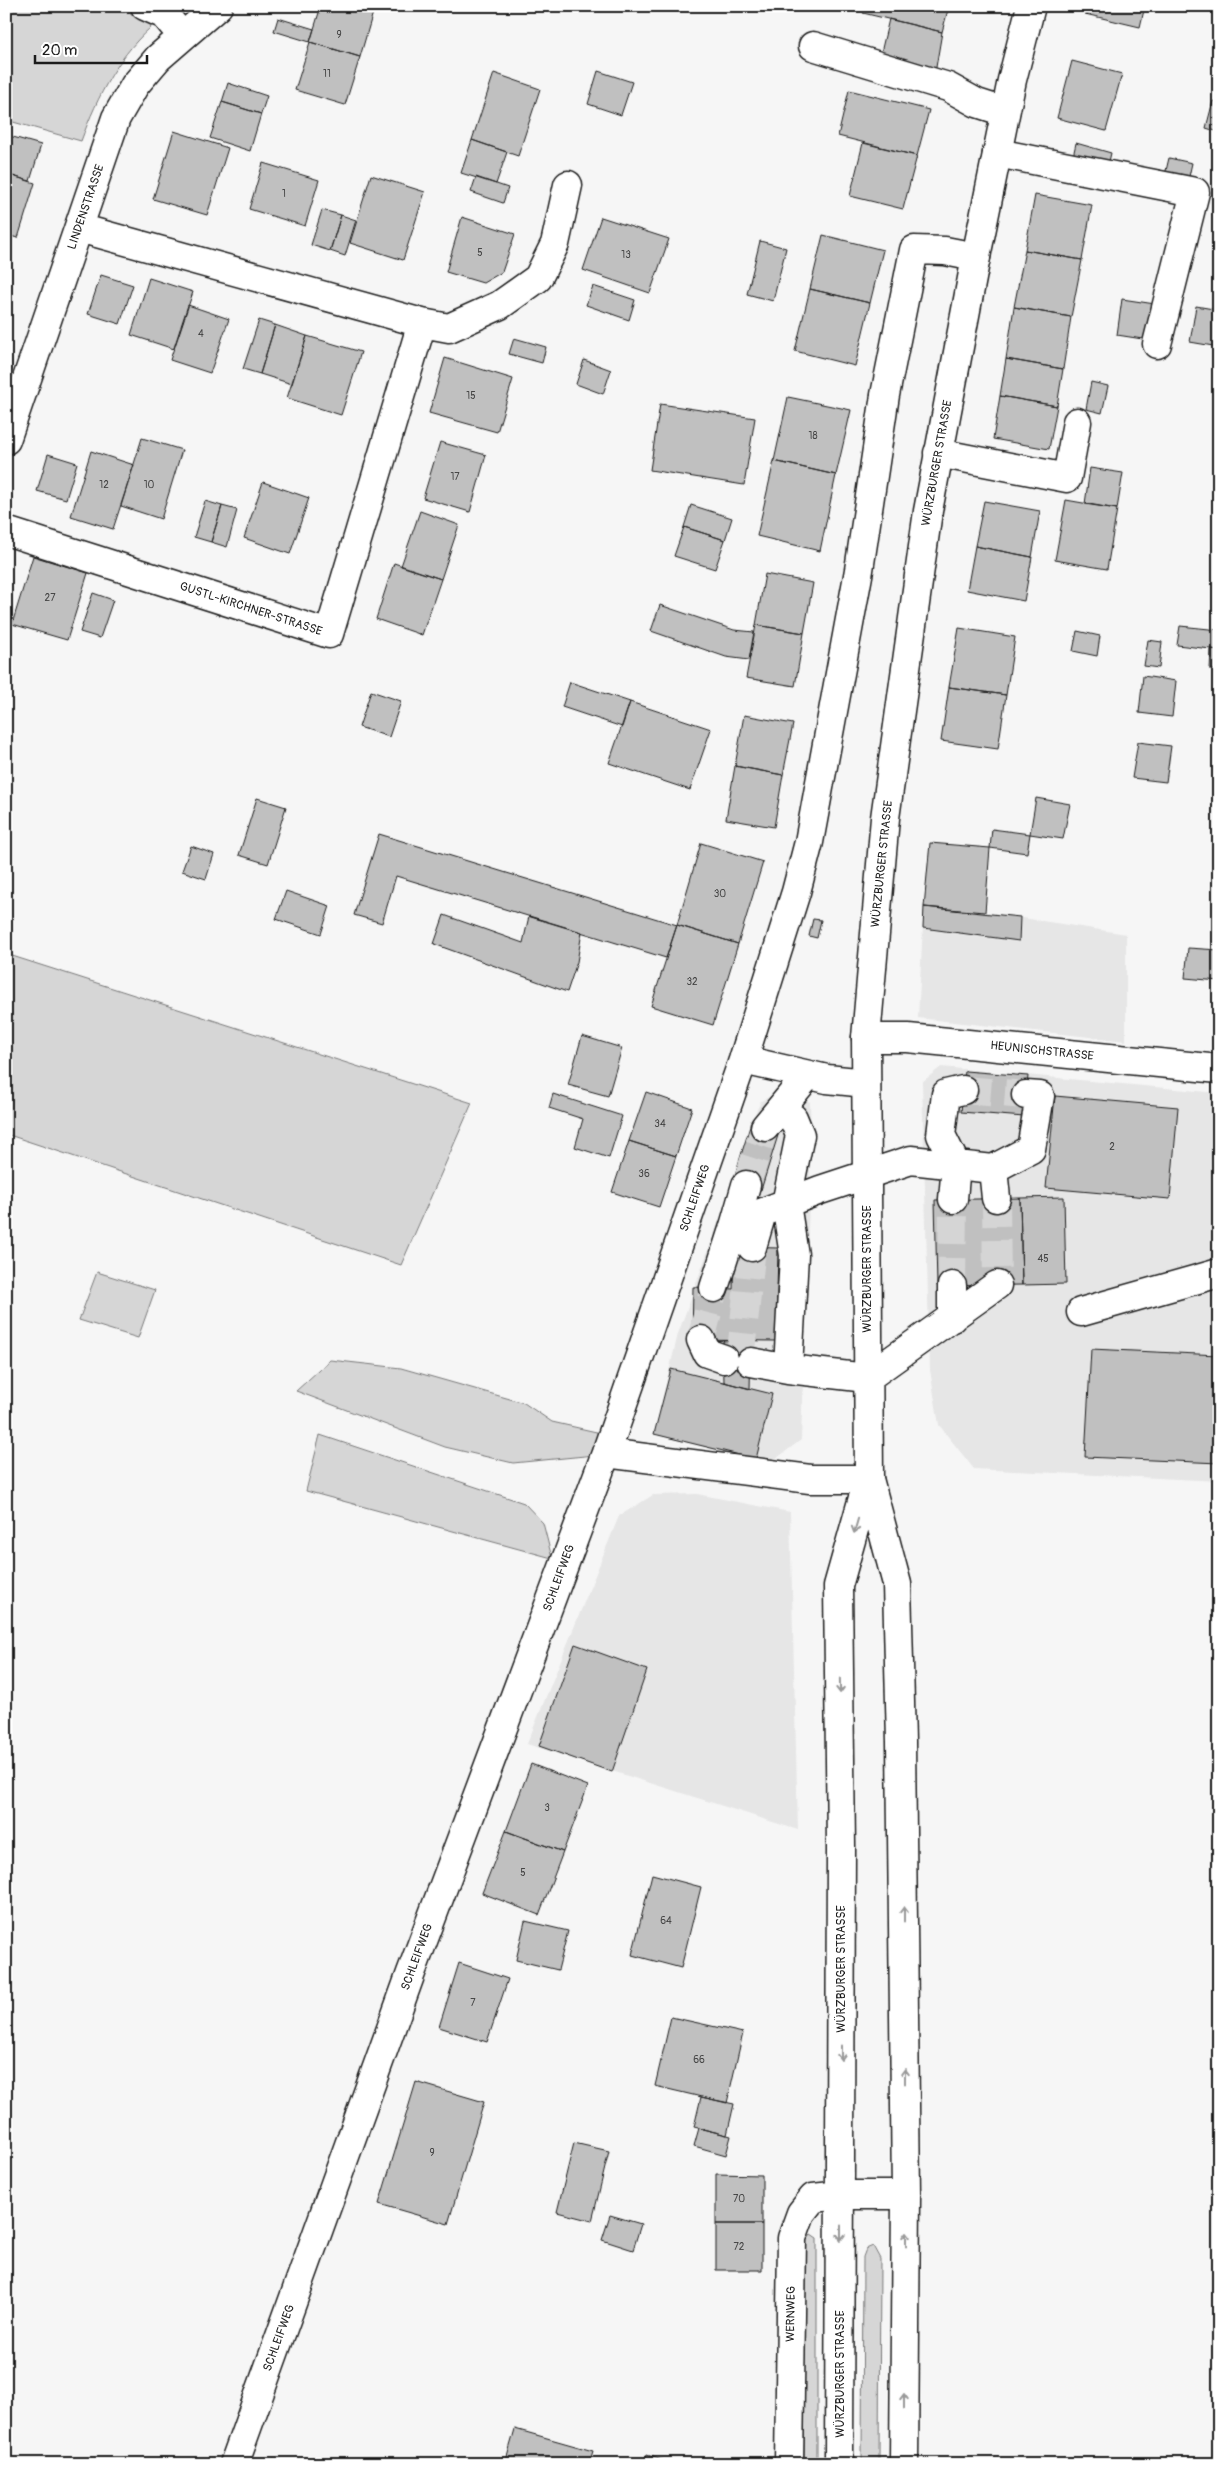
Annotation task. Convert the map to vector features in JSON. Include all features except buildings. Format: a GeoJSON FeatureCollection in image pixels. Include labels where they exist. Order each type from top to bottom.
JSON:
{"type":"FeatureCollection","features":[{"type":"Feature","properties":{"kind":"street"},"geometry":{"type":"LineString","coordinates":[[145,6],[165,15],[182,36]]}},
{"type":"Feature","properties":{"kind":"street","name":"LINDENSTRASSE"},"geometry":{"type":"LineString","coordinates":[[6,440],[116,118],[135,85],[182,36],[218,6]]}},
{"type":"Feature","properties":{"kind":"street","name":"WÜRZBURGER STRASSE"},"geometry":{"type":"LineString","coordinates":[[904,2457],[906,2195],[904,1834],[897,1584],[869,1479],[866,1038],[885,818],[928,510],[997,153],[1031,6]]}},
{"type":"Feature","properties":{"kind":"street"},"geometry":{"type":"LineString","coordinates":[[813,46],[948,87],[977,103],[1006,112]]}},
{"type":"Feature","properties":{"kind":"street"},"geometry":{"type":"LineString","coordinates":[[997,153],[1195,192],[1157,344]]}},
{"type":"Feature","properties":{"kind":"street"},"geometry":{"type":"LineString","coordinates":[[78,228],[422,323],[449,328],[500,305],[538,278],[555,244],[568,185]]}},
{"type":"Feature","properties":{"kind":"street"},"geometry":{"type":"LineString","coordinates":[[866,1084],[808,1075],[743,1060],[796,892],[809,842],[859,570],[885,394],[914,250],[945,251],[976,257]]}},
{"type":"Feature","properties":{"kind":"street","name":"GUSTL-KIRCHNER-STRASSE"},"geometry":{"type":"LineString","coordinates":[[6,531],[329,634],[422,323]]}},
{"type":"Feature","properties":{"kind":"street"},"geometry":{"type":"LineString","coordinates":[[938,452],[1067,478],[1077,422]]}},
{"type":"Feature","properties":{"kind":"street","name":"HEUNISCHSTRASSE"},"geometry":{"type":"LineString","coordinates":[[866,1038],[908,1038],[1219,1069]]}},
{"type":"Feature","properties":{"kind":"street","name":"SCHLEIFWEG"},"geometry":{"type":"LineString","coordinates":[[234,2464],[414,1964],[606,1454],[743,1060]]}},
{"type":"Feature","properties":{"kind":"street"},"geometry":{"type":"LineString","coordinates":[[752,1247],[774,1209],[800,1136],[793,1118],[772,1119],[808,1075]]}},
{"type":"Feature","properties":{"kind":"street"},"geometry":{"type":"LineString","coordinates":[[953,1199],[956,1165],[941,1135],[946,1094],[963,1090]]}},
{"type":"Feature","properties":{"kind":"street"},"geometry":{"type":"LineString","coordinates":[[735,1223],[911,1160],[992,1169],[1031,1149],[1040,1096],[1026,1095]]}},
{"type":"Feature","properties":{"kind":"street"},"geometry":{"type":"LineString","coordinates":[[992,1169],[996,1198]]}},
{"type":"Feature","properties":{"kind":"street"},"geometry":{"type":"LineString","coordinates":[[714,1288],[746,1185]]}},
{"type":"Feature","properties":{"kind":"street"},"geometry":{"type":"LineString","coordinates":[[774,1209],[794,1255],[788,1369]]}},
{"type":"Feature","properties":{"kind":"street"},"geometry":{"type":"LineString","coordinates":[[1081,1312],[1219,1273]]}},
{"type":"Feature","properties":{"kind":"street"},"geometry":{"type":"LineString","coordinates":[[751,1362],[788,1369],[867,1378],[997,1285]]}},
{"type":"Feature","properties":{"kind":"street"},"geometry":{"type":"LineString","coordinates":[[952,1286],[952,1318]]}},
{"type":"Feature","properties":{"kind":"street"},"geometry":{"type":"LineString","coordinates":[[701,1340],[707,1353],[724,1359]]}},
{"type":"Feature","properties":{"kind":"street"},"geometry":{"type":"LineString","coordinates":[[606,1454],[810,1479],[869,1479]]}},
{"type":"Feature","properties":{"kind":"street","name":"WÜRZBURGER STRASSE"},"geometry":{"type":"LineString","coordinates":[[839,2464],[842,1847],[838,1586],[869,1479]]}},
{"type":"Feature","properties":{"kind":"street"},"geometry":{"type":"LineString","coordinates":[[841,2195],[906,2195]]}},
{"type":"Feature","properties":{"kind":"street","name":"WERNWEG"},"geometry":{"type":"LineString","coordinates":[[789,2464],[792,2238],[801,2214],[813,2198],[841,2195]]}},
{"type":"Feature","properties":{"kind":"shaded area"},"geometry":{"type":"Polygon","coordinates":[[[12,6],[101,6],[158,21],[132,47],[111,76],[95,107],[81,141],[6,120],[6,25],[12,6]]]}},
{"type":"Feature","properties":{"kind":"shaded area"},"geometry":{"type":"Polygon","coordinates":[[[924,907],[985,912],[1126,934],[1126,1041],[918,1018],[924,907]]]}},
{"type":"Feature","properties":{"kind":"shaded area"},"geometry":{"type":"Polygon","coordinates":[[[6,954],[472,1103],[401,1265],[6,1134],[6,954]]]}},
{"type":"Feature","properties":{"kind":"shaded area"},"geometry":{"type":"Polygon","coordinates":[[[941,1067],[1219,1093],[1219,1481],[974,1469],[939,1425],[930,1370],[922,1082],[941,1067]]]}},
{"type":"Feature","properties":{"kind":"shaded area"},"geometry":{"type":"Polygon","coordinates":[[[781,1091],[810,1102],[811,1141],[801,1440],[769,1464],[654,1434],[678,1334],[733,1181],[751,1123],[761,1101],[781,1091]]]}},
{"type":"Feature","properties":{"kind":"shaded area"},"geometry":{"type":"Polygon","coordinates":[[[97,1272],[155,1290],[138,1338],[79,1320],[97,1272]]]}},
{"type":"Feature","properties":{"kind":"shaded area"},"geometry":{"type":"Polygon","coordinates":[[[330,1360],[401,1368],[524,1403],[552,1422],[601,1433],[595,1455],[513,1463],[445,1447],[296,1391],[330,1360]]]}},
{"type":"Feature","properties":{"kind":"shaded area"},"geometry":{"type":"Polygon","coordinates":[[[320,1435],[524,1503],[543,1523],[552,1558],[306,1491],[320,1435]]]}},
{"type":"Feature","properties":{"kind":"shaded area"},"geometry":{"type":"Polygon","coordinates":[[[697,1494],[790,1512],[798,1830],[527,1744],[619,1516],[653,1495],[697,1494]]]}},
{"type":"Feature","properties":{"kind":"shaded area"},"geometry":{"type":"Polygon","coordinates":[[[811,2234],[817,2238],[817,2464],[804,2464],[805,2242],[811,2234]]]}},
{"type":"Feature","properties":{"kind":"shaded area"},"geometry":{"type":"Polygon","coordinates":[[[873,2246],[880,2259],[879,2464],[862,2464],[863,2257],[866,2249],[873,2246]]]}},
{"type":"Feature","properties":{"kind":"tunnel"},"geometry":{"type":"LineString","coordinates":[[963,1090],[1026,1095]]}},
{"type":"Feature","properties":{"kind":"tunnel"},"geometry":{"type":"LineString","coordinates":[[746,1185],[765,1127]]}},
{"type":"Feature","properties":{"kind":"tunnel"},"geometry":{"type":"LineString","coordinates":[[996,1198],[997,1285]]}},
{"type":"Feature","properties":{"kind":"tunnel"},"geometry":{"type":"LineString","coordinates":[[952,1286],[953,1199]]}},
{"type":"Feature","properties":{"kind":"tunnel"},"geometry":{"type":"LineString","coordinates":[[740,1361],[752,1247]]}},
{"type":"Feature","properties":{"kind":"tunnel"},"geometry":{"type":"LineString","coordinates":[[701,1340],[714,1288]]}}]}
